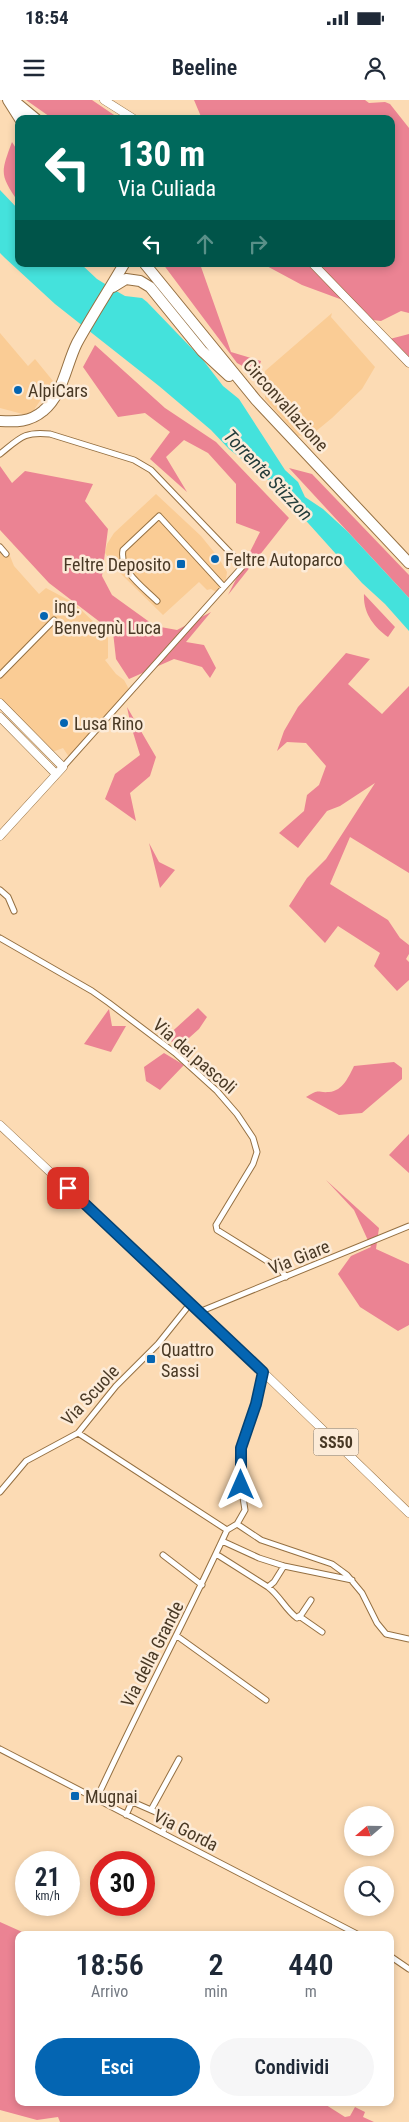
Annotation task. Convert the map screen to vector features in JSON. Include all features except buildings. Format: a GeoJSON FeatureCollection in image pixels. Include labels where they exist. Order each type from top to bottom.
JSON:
{"type":"FeatureCollection","features":[{"type":"Feature","properties":{"kind":"highway"},"geometry":{"type":"LineString","coordinates":[[8,100],[19,115]]}},
{"type":"Feature","properties":{"kind":"highway"},"geometry":{"type":"LineString","coordinates":[[13,100],[31,115]]}},
{"type":"Feature","properties":{"kind":"highway"},"geometry":{"type":"LineString","coordinates":[[110,289],[114,267]]}},
{"type":"Feature","properties":{"kind":"highway"},"geometry":{"type":"LineString","coordinates":[[0,421],[16,422],[31,420],[44,411],[54,398],[76,345],[122,267]]}},
{"type":"Feature","properties":{"kind":"highway","name":"Circonvallazione"},"geometry":{"type":"LineString","coordinates":[[147,267],[256,400],[409,563]]}},
{"type":"Feature","properties":{"kind":"highway"},"geometry":{"type":"LineString","coordinates":[[110,289],[121,280],[130,279],[140,281],[150,288],[202,351],[256,400]]}},
{"type":"Feature","properties":{"kind":"main road"},"geometry":{"type":"LineString","coordinates":[[104,100],[128,115]]}},
{"type":"Feature","properties":{"kind":"main road"},"geometry":{"type":"LineString","coordinates":[[316,267],[409,363]]}},
{"type":"Feature","properties":{"kind":"main road"},"geometry":{"type":"LineString","coordinates":[[0,703],[63,767],[0,836]]}},
{"type":"Feature","properties":{"kind":"main road"},"geometry":{"type":"LineString","coordinates":[[0,717],[56,774]]}},
{"type":"Feature","properties":{"kind":"main road","name":"SS50"},"geometry":{"type":"LineString","coordinates":[[0,1125],[263,1372],[409,1513]]}},
{"type":"Feature","properties":{"kind":"street"},"geometry":{"type":"LineString","coordinates":[[0,454],[26,435],[38,433],[50,434],[134,460],[151,470],[244,566],[63,767]]}},
{"type":"Feature","properties":{"kind":"street"},"geometry":{"type":"LineString","coordinates":[[157,600],[128,572],[123,564],[122,556],[123,550],[159,516],[224,587]]}},
{"type":"Feature","properties":{"kind":"street"},"geometry":{"type":"LineString","coordinates":[[0,547],[6,554]]}},
{"type":"Feature","properties":{"kind":"street"},"geometry":{"type":"LineString","coordinates":[[0,675],[54,620]]}},
{"type":"Feature","properties":{"kind":"street"},"geometry":{"type":"LineString","coordinates":[[0,890],[8,897],[14,911]]}},
{"type":"Feature","properties":{"kind":"street","name":"Via dei pascoli"},"geometry":{"type":"LineString","coordinates":[[0,938],[92,991],[116,1008],[176,1053],[217,1091],[237,1114],[253,1138],[257,1152],[253,1164],[216,1225],[217,1230],[280,1269],[286,1277]]}},
{"type":"Feature","properties":{"kind":"street","name":"Via Giare"},"geometry":{"type":"LineString","coordinates":[[199,1312],[409,1226]]}},
{"type":"Feature","properties":{"kind":"street","name":"Via Scuole"},"geometry":{"type":"LineString","coordinates":[[0,1492],[11,1477],[26,1462],[78,1433],[116,1386],[158,1344],[190,1304]]}},
{"type":"Feature","properties":{"kind":"street"},"geometry":{"type":"LineString","coordinates":[[78,1433],[227,1530],[237,1524],[244,1510],[241,1485],[241,1448],[256,1404],[263,1372]]}},
{"type":"Feature","properties":{"kind":"street"},"geometry":{"type":"LineString","coordinates":[[237,1524],[261,1540],[332,1564],[352,1580],[362,1592],[386,1634],[409,1639]]}},
{"type":"Feature","properties":{"kind":"street","name":"Via della Grande"},"geometry":{"type":"LineString","coordinates":[[96,1800],[124,1739],[202,1585],[227,1530]]}},
{"type":"Feature","properties":{"kind":"street"},"geometry":{"type":"LineString","coordinates":[[222,1541],[259,1558],[284,1566],[352,1580]]}},
{"type":"Feature","properties":{"kind":"street"},"geometry":{"type":"LineString","coordinates":[[216,1554],[268,1587],[282,1600],[290,1613],[297,1618],[299,1616],[322,1632]]}},
{"type":"Feature","properties":{"kind":"street"},"geometry":{"type":"LineString","coordinates":[[163,1555],[202,1585]]}},
{"type":"Feature","properties":{"kind":"street"},"geometry":{"type":"LineString","coordinates":[[268,1587],[274,1582],[284,1566]]}},
{"type":"Feature","properties":{"kind":"street"},"geometry":{"type":"LineString","coordinates":[[299,1616],[311,1600]]}},
{"type":"Feature","properties":{"kind":"street"},"geometry":{"type":"LineString","coordinates":[[177,1636],[266,1700]]}},
{"type":"Feature","properties":{"kind":"street","name":"Via Gorda"},"geometry":{"type":"LineString","coordinates":[[0,1749],[351,1931]]}},
{"type":"Feature","properties":{"kind":"street"},"geometry":{"type":"LineString","coordinates":[[151,1810],[179,1759]]}},
{"type":"Feature","properties":{"kind":"street"},"geometry":{"type":"LineString","coordinates":[[126,1815],[132,1804],[135,1803],[151,1810],[167,1818],[162,1833]]}},
{"type":"Feature","properties":{"kind":"street"},"geometry":{"type":"LineString","coordinates":[[394,1959],[409,1969]]}},
{"type":"Feature","properties":{"kind":"shaded area"},"geometry":{"type":"Polygon","coordinates":[[[26,100],[92,100],[114,115],[47,115],[26,100]]]}},
{"type":"Feature","properties":{"kind":"shaded area"},"geometry":{"type":"Polygon","coordinates":[[[194,100],[365,100],[369,103],[385,102],[390,104],[409,128],[409,313],[401,311],[381,321],[365,319],[348,302],[302,285],[269,267],[395,267],[395,115],[200,115],[194,100]]]}},
{"type":"Feature","properties":{"kind":"shaded area"},"geometry":{"type":"Polygon","coordinates":[[[12,142],[15,147],[15,197],[5,180],[5,161],[12,142]]]}},
{"type":"Feature","properties":{"kind":"shaded area"},"geometry":{"type":"Polygon","coordinates":[[[165,267],[201,267],[231,352],[261,361],[257,374],[237,363],[165,267]]]}},
{"type":"Feature","properties":{"kind":"shaded area"},"geometry":{"type":"Polygon","coordinates":[[[332,313],[331,317],[375,367],[362,389],[332,418],[315,432],[298,436],[265,399],[265,371],[332,313]]]}},
{"type":"Feature","properties":{"kind":"shaded area"},"geometry":{"type":"Polygon","coordinates":[[[0,333],[28,366],[35,359],[53,381],[30,416],[0,408],[0,333]]]}},
{"type":"Feature","properties":{"kind":"shaded area"},"geometry":{"type":"Polygon","coordinates":[[[409,334],[409,363],[386,340],[409,334]]]}},
{"type":"Feature","properties":{"kind":"shaded area"},"geometry":{"type":"Polygon","coordinates":[[[95,345],[165,408],[216,442],[289,518],[228,595],[260,532],[236,523],[236,484],[208,453],[184,440],[166,457],[187,492],[150,459],[170,432],[145,413],[118,417],[83,367],[95,345]]]}},
{"type":"Feature","properties":{"kind":"shaded area"},"geometry":{"type":"Polygon","coordinates":[[[0,466],[12,483],[25,471],[93,484],[85,501],[108,529],[102,576],[112,595],[155,626],[177,630],[211,612],[186,642],[204,645],[216,668],[210,678],[202,667],[174,659],[129,679],[116,659],[113,632],[49,583],[0,530],[0,466]]]}},
{"type":"Feature","properties":{"kind":"shaded area"},"geometry":{"type":"Polygon","coordinates":[[[289,468],[312,474],[409,575],[409,598],[289,468]]]}},
{"type":"Feature","properties":{"kind":"shaded area"},"geometry":{"type":"Polygon","coordinates":[[[156,494],[201,536],[218,557],[227,572],[226,579],[228,583],[218,593],[211,589],[207,590],[199,582],[163,615],[119,572],[105,553],[107,544],[114,533],[156,494]]]}},
{"type":"Feature","properties":{"kind":"shaded area"},"geometry":{"type":"Polygon","coordinates":[[[0,550],[3,553],[8,551],[14,566],[39,594],[46,588],[74,603],[99,627],[108,638],[108,658],[105,660],[116,674],[124,680],[130,691],[69,757],[63,748],[52,751],[0,699],[0,678],[39,638],[36,637],[0,673],[0,550]]]}},
{"type":"Feature","properties":{"kind":"shaded area"},"geometry":{"type":"Polygon","coordinates":[[[364,594],[395,627],[388,637],[370,619],[365,607],[364,594]]]}},
{"type":"Feature","properties":{"kind":"shaded area"},"geometry":{"type":"Polygon","coordinates":[[[346,653],[370,659],[348,684],[382,714],[409,686],[409,873],[350,837],[330,884],[388,920],[400,938],[409,945],[409,954],[406,959],[409,962],[409,980],[397,991],[374,966],[380,953],[338,926],[325,943],[289,906],[307,878],[326,859],[375,783],[340,806],[327,811],[298,848],[279,833],[304,811],[307,795],[319,785],[326,766],[306,743],[287,742],[277,751],[284,731],[298,707],[346,653]]]}},
{"type":"Feature","properties":{"kind":"shaded area"},"geometry":{"type":"Polygon","coordinates":[[[127,707],[156,757],[150,776],[130,793],[136,821],[105,799],[115,774],[140,755],[127,707]]]}},
{"type":"Feature","properties":{"kind":"shaded area"},"geometry":{"type":"Polygon","coordinates":[[[149,843],[159,862],[175,870],[160,888],[149,843]]]}},
{"type":"Feature","properties":{"kind":"shaded area"},"geometry":{"type":"Polygon","coordinates":[[[198,1008],[207,1017],[199,1029],[180,1046],[165,1038],[198,1008]]]}},
{"type":"Feature","properties":{"kind":"shaded area"},"geometry":{"type":"Polygon","coordinates":[[[109,1009],[112,1026],[126,1026],[111,1052],[84,1044],[109,1009]]]}},
{"type":"Feature","properties":{"kind":"shaded area"},"geometry":{"type":"Polygon","coordinates":[[[164,1053],[184,1065],[160,1090],[146,1081],[144,1067],[164,1053]]]}},
{"type":"Feature","properties":{"kind":"shaded area"},"geometry":{"type":"Polygon","coordinates":[[[394,1062],[402,1068],[402,1079],[362,1113],[339,1115],[306,1097],[316,1092],[329,1092],[338,1089],[345,1082],[354,1066],[394,1062]]]}},
{"type":"Feature","properties":{"kind":"shaded area"},"geometry":{"type":"Polygon","coordinates":[[[409,1134],[409,1173],[389,1155],[409,1134]]]}},
{"type":"Feature","properties":{"kind":"shaded area"},"geometry":{"type":"Polygon","coordinates":[[[326,1180],[379,1228],[376,1249],[409,1264],[409,1325],[398,1331],[360,1307],[338,1274],[351,1256],[371,1247],[354,1210],[326,1180]]]}},
{"type":"Feature","properties":{"kind":"shaded area"},"geometry":{"type":"Polygon","coordinates":[[[0,1922],[20,1931],[15,1931],[15,2106],[328,2106],[345,2117],[350,2116],[355,2107],[365,2112],[363,2117],[374,2122],[60,2122],[58,2117],[37,2120],[0,2110],[0,1922]]]}},
{"type":"Feature","properties":{"kind":"water"},"geometry":{"type":"Polygon","coordinates":[[[0,190],[15,206],[15,267],[0,253],[0,190]]]}},
{"type":"Feature","properties":{"kind":"water","name":"Torrente Stizzon"},"geometry":{"type":"Polygon","coordinates":[[[15,267],[84,267],[97,279],[125,296],[142,298],[147,302],[203,360],[223,386],[239,399],[285,470],[298,482],[305,497],[323,509],[347,531],[409,598],[409,631],[385,604],[362,583],[265,477],[229,449],[211,430],[159,386],[55,304],[15,267]]]}},
{"type":"Feature","properties":{"kind":"place","name":"AlpiCars"},"geometry":{"type":"Point","coordinates":[18,390]}},
{"type":"Feature","properties":{"kind":"place","name":"Feltre Autoparco"},"geometry":{"type":"Point","coordinates":[215,559]}},
{"type":"Feature","properties":{"kind":"place","name":"Feltre Deposito"},"geometry":{"type":"Point","coordinates":[181,564]}},
{"type":"Feature","properties":{"kind":"place","name":"ing. Benvegnù Luca"},"geometry":{"type":"Point","coordinates":[44,616]}},
{"type":"Feature","properties":{"kind":"place","name":"Lusa Rino"},"geometry":{"type":"Point","coordinates":[64,723]}},
{"type":"Feature","properties":{"kind":"place","name":"Quattro Sassi"},"geometry":{"type":"Point","coordinates":[151,1359]}},
{"type":"Feature","properties":{"kind":"place","name":"Mugnai"},"geometry":{"type":"Point","coordinates":[75,1796]}},
{"type":"Feature","properties":{"kind":"route"},"geometry":{"type":"LineString","coordinates":[[68,1188],[263,1372],[256,1404],[241,1448],[241,1485]]}}]}
